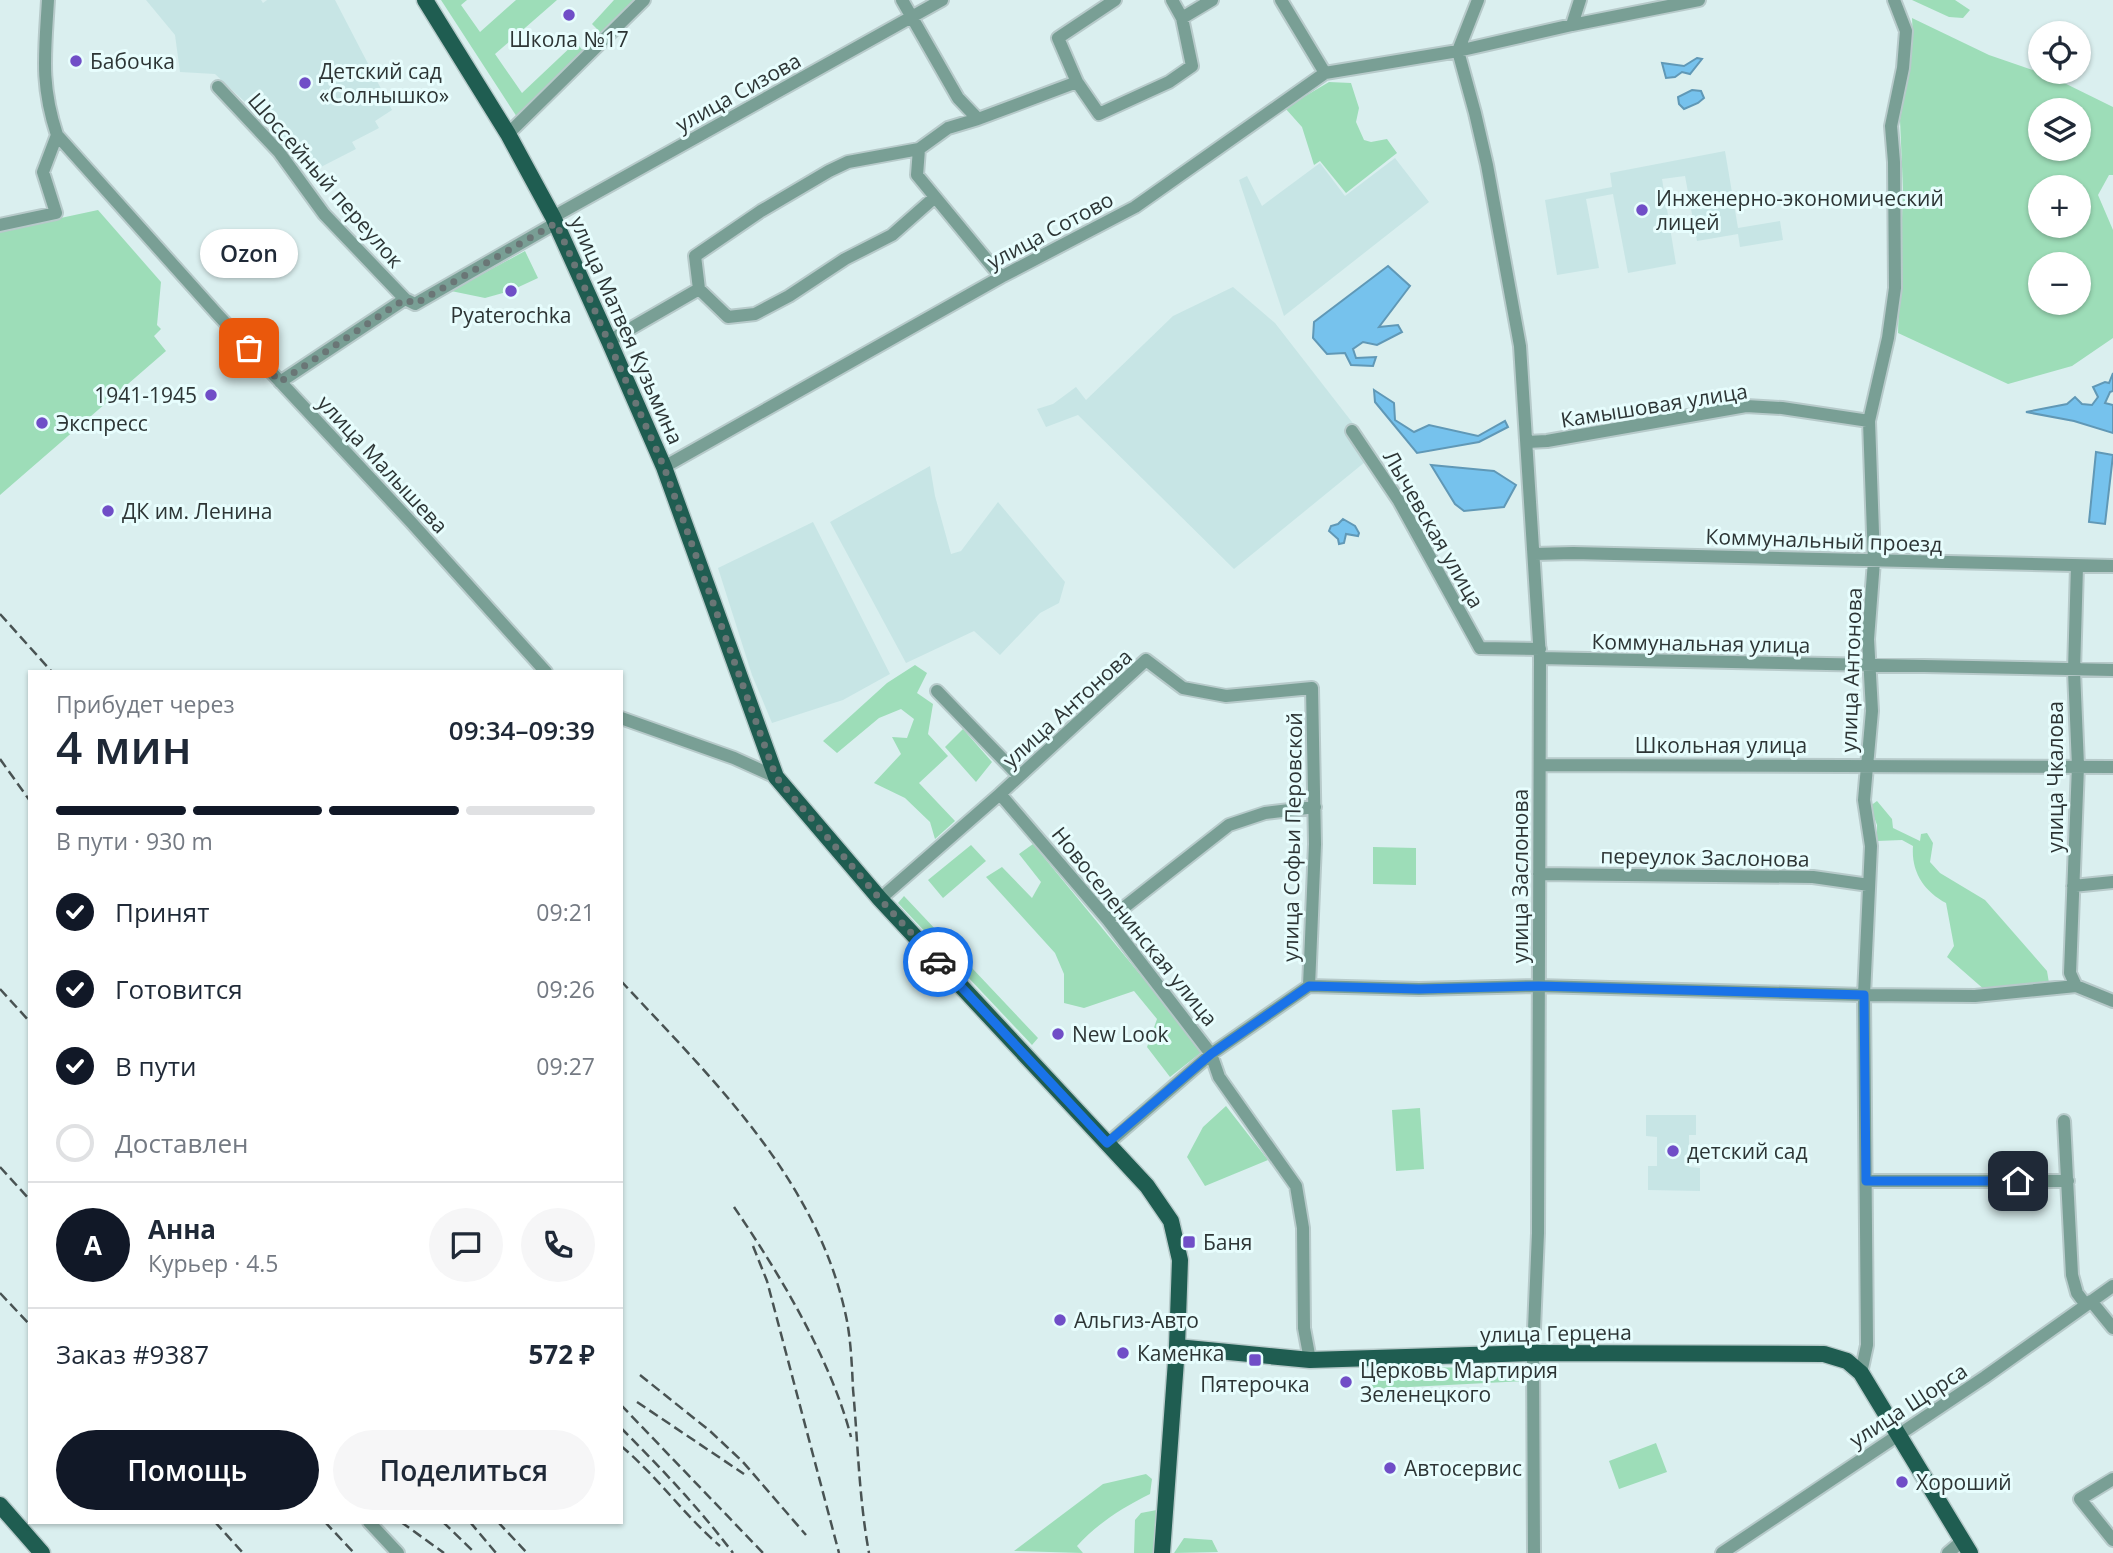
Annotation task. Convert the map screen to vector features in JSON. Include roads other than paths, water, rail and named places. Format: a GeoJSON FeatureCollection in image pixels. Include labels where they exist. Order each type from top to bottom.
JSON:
{"type":"FeatureCollection","features":[{"type":"Feature","properties":{"kind":"main road","name":"улица Матвея Кузьмина"},"geometry":{"type":"LineString","coordinates":[[425,0],[508,134],[555,220],[664,467],[776,777]]}},
{"type":"Feature","properties":{"kind":"main road"},"geometry":{"type":"LineString","coordinates":[[776,777],[880,899],[1147,1186],[1171,1221],[1180,1260],[1177,1347],[1162,1553]]}},
{"type":"Feature","properties":{"kind":"main road","name":"улица Герцена"},"geometry":{"type":"LineString","coordinates":[[1177,1347],[1310,1360],[1533,1353],[1824,1354],[1847,1361],[1861,1373],[1966,1547]]}},
{"type":"Feature","properties":{"kind":"main road"},"geometry":{"type":"LineString","coordinates":[[0,1505],[42,1553]]}},
{"type":"Feature","properties":{"kind":"street","name":"улица Малышева"},"geometry":{"type":"LineString","coordinates":[[48,0],[43,75],[47,106],[57,135],[544,670]]}},
{"type":"Feature","properties":{"kind":"street"},"geometry":{"type":"LineString","coordinates":[[508,134],[644,0]]}},
{"type":"Feature","properties":{"kind":"street"},"geometry":{"type":"LineString","coordinates":[[902,0],[958,98],[978,119]]}},
{"type":"Feature","properties":{"kind":"street","name":"улица Сизова"},"geometry":{"type":"LineString","coordinates":[[405,299],[415,304],[555,220],[942,0]]}},
{"type":"Feature","properties":{"kind":"street"},"geometry":{"type":"LineString","coordinates":[[1115,0],[1058,38],[1077,82],[1099,114],[1169,82],[1192,66],[1182,18],[1172,0]]}},
{"type":"Feature","properties":{"kind":"street"},"geometry":{"type":"LineString","coordinates":[[1182,18],[1212,0]]}},
{"type":"Feature","properties":{"kind":"street"},"geometry":{"type":"LineString","coordinates":[[1281,0],[1325,73]]}},
{"type":"Feature","properties":{"kind":"street"},"geometry":{"type":"LineString","coordinates":[[1458,51],[1478,0]]}},
{"type":"Feature","properties":{"kind":"street"},"geometry":{"type":"LineString","coordinates":[[1572,24],[1580,0]]}},
{"type":"Feature","properties":{"kind":"street","name":"улица Сотово"},"geometry":{"type":"LineString","coordinates":[[664,467],[1000,277],[1135,207],[1325,73],[1458,51],[1572,24],[1699,0]]}},
{"type":"Feature","properties":{"kind":"street","name":"улица Антонова"},"geometry":{"type":"LineString","coordinates":[[1861,1373],[1867,1345],[1864,995],[1871,846],[1864,800],[1872,711],[1868,639],[1874,561],[1870,421],[1888,338],[1895,288],[1894,162],[1891,126],[1903,68],[1906,31],[1894,0]]}},
{"type":"Feature","properties":{"kind":"street","name":"улица Заслонова"},"geometry":{"type":"LineString","coordinates":[[1458,51],[1475,113],[1494,203],[1520,346],[1535,554],[1540,654],[1540,765],[1538,1233],[1533,1353],[1534,1553]]}},
{"type":"Feature","properties":{"kind":"street"},"geometry":{"type":"LineString","coordinates":[[935,197],[892,235],[755,314],[729,317],[699,289],[695,256],[761,211],[848,162],[919,149],[948,128],[1077,82]]}},
{"type":"Feature","properties":{"kind":"street","name":"Шоссейный переулок"},"geometry":{"type":"LineString","coordinates":[[218,87],[279,152],[324,214],[405,299]]}},
{"type":"Feature","properties":{"kind":"street"},"geometry":{"type":"LineString","coordinates":[[0,225],[56,213],[43,172],[57,135]]}},
{"type":"Feature","properties":{"kind":"street"},"geometry":{"type":"LineString","coordinates":[[919,149],[917,175],[1000,277]]}},
{"type":"Feature","properties":{"kind":"street"},"geometry":{"type":"LineString","coordinates":[[609,341],[699,289]]}},
{"type":"Feature","properties":{"kind":"street"},"geometry":{"type":"LineString","coordinates":[[280,382],[405,299]]}},
{"type":"Feature","properties":{"kind":"street","name":"Камышовая улица"},"geometry":{"type":"LineString","coordinates":[[1527,442],[1557,440],[1746,406],[1782,408],[1870,421]]}},
{"type":"Feature","properties":{"kind":"street","name":"Лычевская улица"},"geometry":{"type":"LineString","coordinates":[[1352,431],[1399,501],[1480,648]]}},
{"type":"Feature","properties":{"kind":"street","name":"Коммунальный проезд"},"geometry":{"type":"LineString","coordinates":[[1535,554],[1573,552],[2113,566]]}},
{"type":"Feature","properties":{"kind":"street","name":"улица Чкалова"},"geometry":{"type":"LineString","coordinates":[[2076,986],[2070,973],[2078,766],[2074,671],[2077,566]]}},
{"type":"Feature","properties":{"kind":"street","name":"Коммунальная улица"},"geometry":{"type":"LineString","coordinates":[[1480,648],[1540,654],[1870,667],[2113,670]]}},
{"type":"Feature","properties":{"kind":"street","name":"улица Антонова"},"geometry":{"type":"LineString","coordinates":[[880,899],[1146,660],[1183,688],[1226,696],[1312,688]]}},
{"type":"Feature","properties":{"kind":"street","name":"улица Софьи Перовской"},"geometry":{"type":"LineString","coordinates":[[1309,986],[1315,807],[1312,688]]}},
{"type":"Feature","properties":{"kind":"street"},"geometry":{"type":"LineString","coordinates":[[937,691],[1020,776]]}},
{"type":"Feature","properties":{"kind":"street"},"geometry":{"type":"LineString","coordinates":[[623,719],[734,758],[776,777]]}},
{"type":"Feature","properties":{"kind":"street","name":"Школьная улица"},"geometry":{"type":"LineString","coordinates":[[1540,765],[1867,764],[2113,767]]}},
{"type":"Feature","properties":{"kind":"street","name":"Новоселенинская улица"},"geometry":{"type":"LineString","coordinates":[[1000,794],[1108,920],[1211,1054],[1219,1077],[1296,1186],[1303,1228],[1304,1328],[1310,1360]]}},
{"type":"Feature","properties":{"kind":"street"},"geometry":{"type":"LineString","coordinates":[[1108,920],[1228,825],[1265,813],[1315,807]]}},
{"type":"Feature","properties":{"kind":"street","name":"переулок Заслонова"},"geometry":{"type":"LineString","coordinates":[[1539,874],[1813,877],[1869,885]]}},
{"type":"Feature","properties":{"kind":"street"},"geometry":{"type":"LineString","coordinates":[[2073,886],[2113,882]]}},
{"type":"Feature","properties":{"kind":"street"},"geometry":{"type":"LineString","coordinates":[[1107,1143],[1211,1054],[1309,986],[1419,989],[1538,986],[1975,996],[2076,986],[2112,1003]]}},
{"type":"Feature","properties":{"kind":"street"},"geometry":{"type":"LineString","coordinates":[[2064,1121],[2073,1275],[2077,1293],[2113,1328]]}},
{"type":"Feature","properties":{"kind":"street"},"geometry":{"type":"LineString","coordinates":[[1866,1181],[2068,1181]]}},
{"type":"Feature","properties":{"kind":"street","name":"улица Щорса"},"geometry":{"type":"LineString","coordinates":[[1722,1553],[1985,1377],[2113,1286]]}},
{"type":"Feature","properties":{"kind":"street"},"geometry":{"type":"LineString","coordinates":[[2113,1479],[2080,1499],[2113,1540]]}},
{"type":"Feature","properties":{"kind":"street"},"geometry":{"type":"LineString","coordinates":[[371,1524],[398,1553]]}},
{"type":"Feature","properties":{"kind":"street"},"geometry":{"type":"LineString","coordinates":[[1948,1553],[1966,1547]]}},
{"type":"Feature","properties":{"kind":"water"},"geometry":{"type":"Polygon","coordinates":[[[1697,58],[1702,59],[1690,74],[1682,72],[1675,77],[1666,78],[1662,63],[1684,66],[1697,58]]]}},
{"type":"Feature","properties":{"kind":"water"},"geometry":{"type":"Polygon","coordinates":[[[1692,90],[1701,91],[1704,98],[1684,109],[1679,104],[1678,97],[1692,90]]]}},
{"type":"Feature","properties":{"kind":"water"},"geometry":{"type":"Polygon","coordinates":[[[1388,266],[1410,286],[1379,327],[1398,325],[1402,332],[1377,345],[1363,342],[1353,349],[1356,358],[1376,357],[1373,366],[1351,365],[1345,353],[1327,354],[1313,338],[1314,322],[1388,266]]]}},
{"type":"Feature","properties":{"kind":"water"},"geometry":{"type":"Polygon","coordinates":[[[2113,373],[2113,391],[2105,403],[2113,405],[2113,433],[2074,421],[2026,412],[2067,404],[2075,397],[2082,404],[2092,405],[2098,397],[2093,387],[2109,383],[2113,373]]]}},
{"type":"Feature","properties":{"kind":"water"},"geometry":{"type":"Polygon","coordinates":[[[1374,390],[1394,403],[1395,420],[1414,432],[1429,425],[1478,436],[1505,421],[1508,427],[1479,442],[1417,453],[1375,402],[1374,390]]]}},
{"type":"Feature","properties":{"kind":"water"},"geometry":{"type":"Polygon","coordinates":[[[2096,452],[2113,455],[2105,524],[2089,522],[2096,452]]]}},
{"type":"Feature","properties":{"kind":"water"},"geometry":{"type":"Polygon","coordinates":[[[1431,465],[1494,471],[1516,485],[1504,507],[1464,511],[1455,504],[1431,465]]]}},
{"type":"Feature","properties":{"kind":"water"},"geometry":{"type":"Polygon","coordinates":[[[1343,519],[1355,526],[1359,533],[1358,536],[1346,534],[1344,543],[1339,544],[1338,539],[1329,531],[1331,526],[1343,519]]]}},
{"type":"Feature","properties":{"kind":"railway"},"geometry":{"type":"LineString","coordinates":[[0,614],[50,670]]}},
{"type":"Feature","properties":{"kind":"railway"},"geometry":{"type":"LineString","coordinates":[[0,759],[28,798]]}},
{"type":"Feature","properties":{"kind":"railway"},"geometry":{"type":"LineString","coordinates":[[623,983],[692,1057],[758,1136],[788,1178],[813,1223],[833,1270],[847,1321],[861,1492],[869,1553]]}},
{"type":"Feature","properties":{"kind":"railway"},"geometry":{"type":"LineString","coordinates":[[0,989],[28,1020]]}},
{"type":"Feature","properties":{"kind":"railway"},"geometry":{"type":"LineString","coordinates":[[0,1167],[28,1198]]}},
{"type":"Feature","properties":{"kind":"railway"},"geometry":{"type":"LineString","coordinates":[[734,1207],[786,1288],[817,1347],[831,1377],[851,1437]]}},
{"type":"Feature","properties":{"kind":"railway"},"geometry":{"type":"LineString","coordinates":[[753,1246],[767,1281],[839,1553]]}},
{"type":"Feature","properties":{"kind":"railway"},"geometry":{"type":"LineString","coordinates":[[0,1293],[28,1323]]}},
{"type":"Feature","properties":{"kind":"railway"},"geometry":{"type":"LineString","coordinates":[[640,1375],[710,1431],[743,1462],[806,1535]]}},
{"type":"Feature","properties":{"kind":"railway"},"geometry":{"type":"LineString","coordinates":[[637,1402],[744,1474]]}},
{"type":"Feature","properties":{"kind":"railway"},"geometry":{"type":"LineString","coordinates":[[623,1407],[763,1553]]}},
{"type":"Feature","properties":{"kind":"railway"},"geometry":{"type":"LineString","coordinates":[[623,1430],[707,1520],[733,1553]]}},
{"type":"Feature","properties":{"kind":"railway"},"geometry":{"type":"LineString","coordinates":[[623,1448],[720,1546]]}},
{"type":"Feature","properties":{"kind":"railway"},"geometry":{"type":"LineString","coordinates":[[217,1524],[243,1553]]}},
{"type":"Feature","properties":{"kind":"railway"},"geometry":{"type":"LineString","coordinates":[[327,1524],[354,1553]]}},
{"type":"Feature","properties":{"kind":"railway"},"geometry":{"type":"LineString","coordinates":[[404,1524],[444,1553]]}},
{"type":"Feature","properties":{"kind":"railway"},"geometry":{"type":"LineString","coordinates":[[445,1524],[475,1553]]}},
{"type":"Feature","properties":{"kind":"railway"},"geometry":{"type":"LineString","coordinates":[[472,1524],[496,1553]]}},
{"type":"Feature","properties":{"kind":"railway"},"geometry":{"type":"LineString","coordinates":[[500,1524],[527,1553]]}},
{"type":"Feature","properties":{"kind":"place","name":"Школа №17"},"geometry":{"type":"Point","coordinates":[569,15]}},
{"type":"Feature","properties":{"kind":"place","name":"Бабочка"},"geometry":{"type":"Point","coordinates":[76,61]}},
{"type":"Feature","properties":{"kind":"place","name":"Детский сад «Солнышко»"},"geometry":{"type":"Point","coordinates":[305,83]}},
{"type":"Feature","properties":{"kind":"place","name":"Инженерно-экономический лицей"},"geometry":{"type":"Point","coordinates":[1642,210]}},
{"type":"Feature","properties":{"kind":"place","name":"Pyaterochka"},"geometry":{"type":"Point","coordinates":[511,291]}},
{"type":"Feature","properties":{"kind":"place","name":"Ozon"},"geometry":{"type":"Point","coordinates":[249,348]}},
{"type":"Feature","properties":{"kind":"place","name":"1941-1945"},"geometry":{"type":"Point","coordinates":[211,395]}},
{"type":"Feature","properties":{"kind":"place","name":"Экспресс"},"geometry":{"type":"Point","coordinates":[42,423]}},
{"type":"Feature","properties":{"kind":"place","name":"ДК им. Ленина"},"geometry":{"type":"Point","coordinates":[108,511]}},
{"type":"Feature","properties":{"kind":"place","name":"New Look"},"geometry":{"type":"Point","coordinates":[1058,1034]}},
{"type":"Feature","properties":{"kind":"place","name":"детский сад"},"geometry":{"type":"Point","coordinates":[1673,1151]}},
{"type":"Feature","properties":{"kind":"place","name":"Баня"},"geometry":{"type":"Point","coordinates":[1189,1242]}},
{"type":"Feature","properties":{"kind":"place","name":"Альгиз-Авто"},"geometry":{"type":"Point","coordinates":[1060,1320]}},
{"type":"Feature","properties":{"kind":"place","name":"Каменка"},"geometry":{"type":"Point","coordinates":[1123,1353]}},
{"type":"Feature","properties":{"kind":"place","name":"Пятерочка"},"geometry":{"type":"Point","coordinates":[1255,1360]}},
{"type":"Feature","properties":{"kind":"place","name":"Церковь Мартирия Зеленецкого"},"geometry":{"type":"Point","coordinates":[1346,1382]}},
{"type":"Feature","properties":{"kind":"place","name":"Автосервис"},"geometry":{"type":"Point","coordinates":[1390,1468]}},
{"type":"Feature","properties":{"kind":"place","name":"Хороший"},"geometry":{"type":"Point","coordinates":[1902,1482]}}]}
